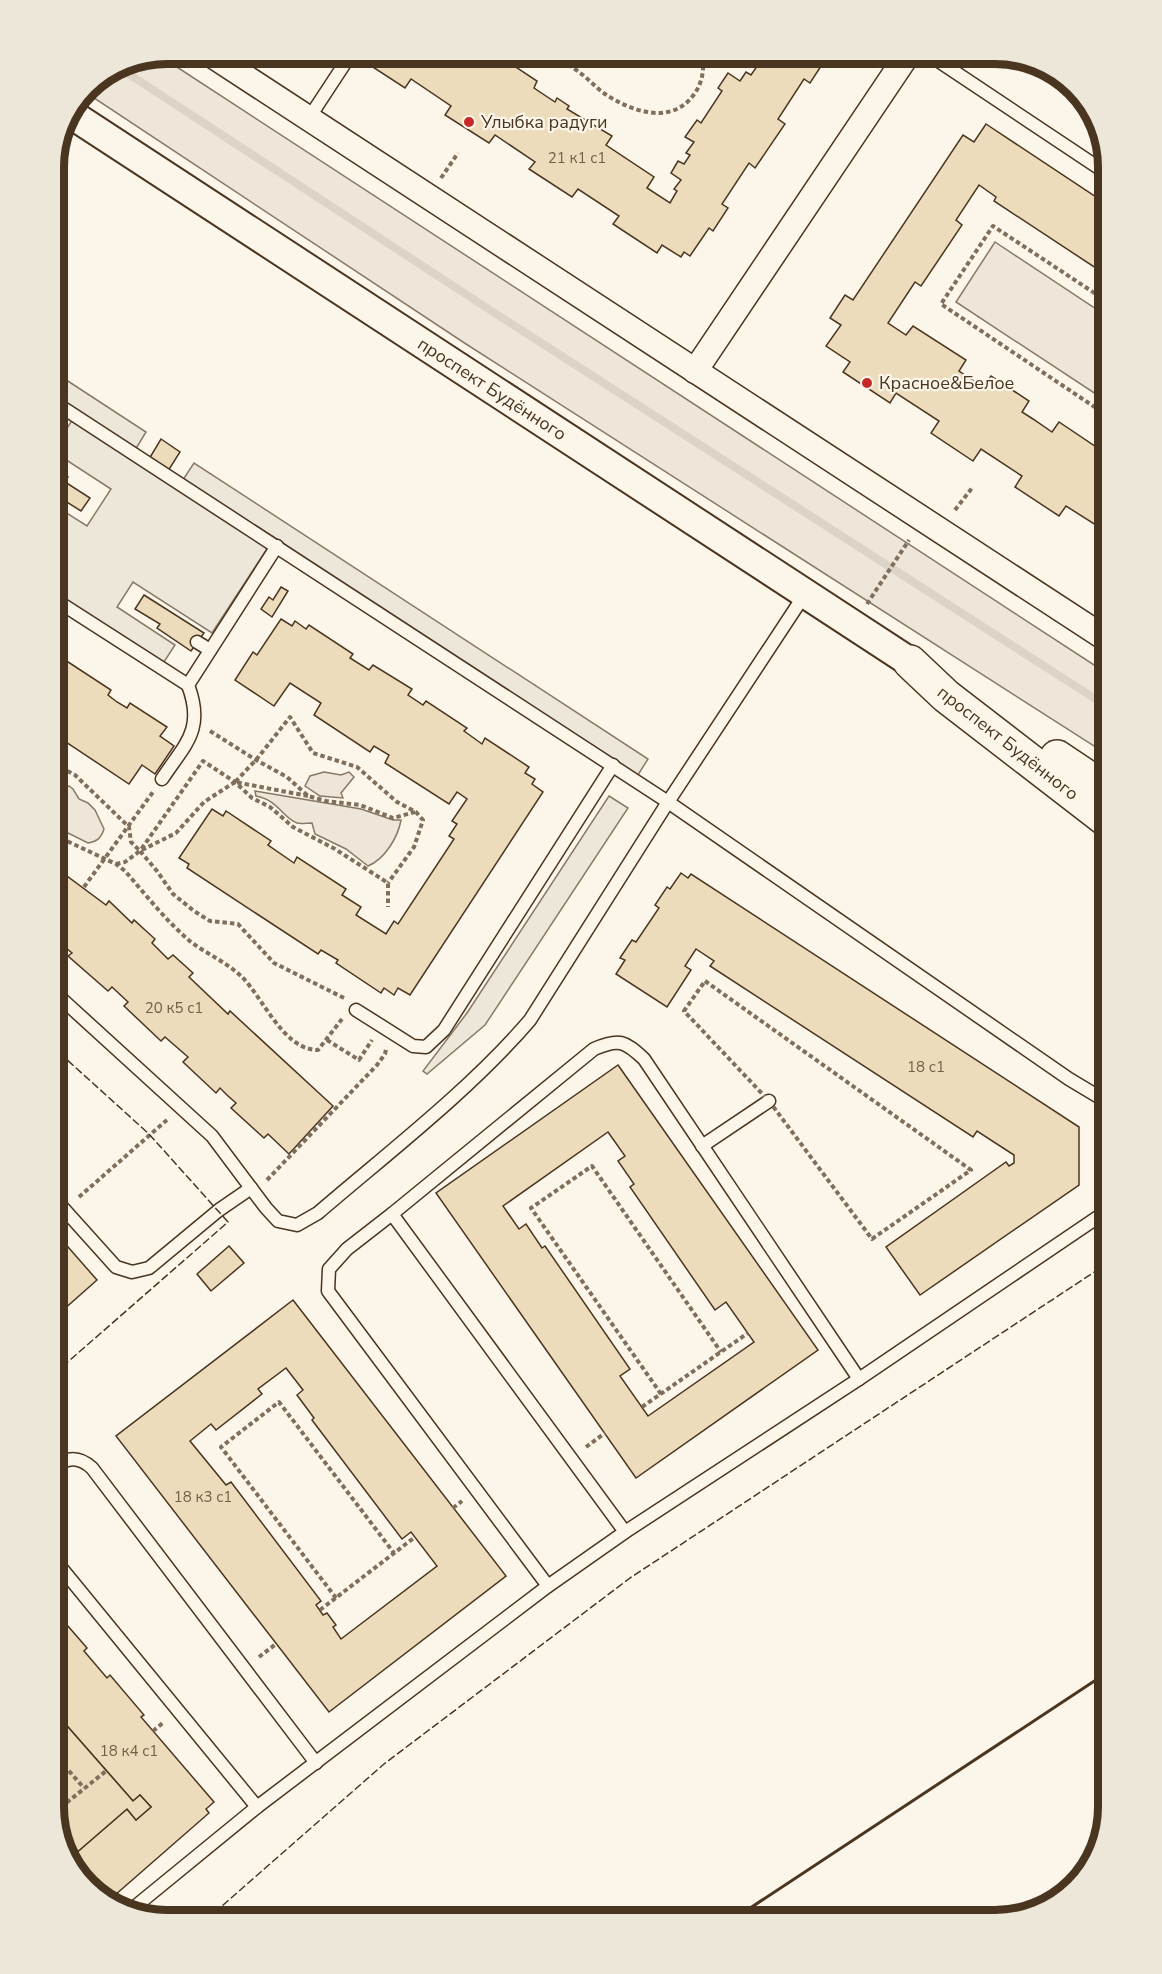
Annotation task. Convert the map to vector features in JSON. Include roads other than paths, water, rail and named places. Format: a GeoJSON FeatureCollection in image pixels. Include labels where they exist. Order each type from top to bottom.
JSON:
{"type":"FeatureCollection","features":[{"type":"Feature","properties":{"kind":"main road","name":"проспект Будённого"},"geometry":{"type":"LineString","coordinates":[[910,662],[1098,784]]}},
{"type":"Feature","properties":{"kind":"main road","name":"проспект Будённого"},"geometry":{"type":"LineString","coordinates":[[910,662],[946,696],[1098,813]]}},
{"type":"Feature","properties":{"kind":"street"},"geometry":{"type":"LineString","coordinates":[[226,64],[1098,633]]}},
{"type":"Feature","properties":{"kind":"street"},"geometry":{"type":"LineString","coordinates":[[695,371],[901,65]]}},
{"type":"Feature","properties":{"kind":"street","name":"проспект Будённого"},"geometry":{"type":"LineString","coordinates":[[77,118],[910,662]]}},
{"type":"Feature","properties":{"kind":"lane"},"geometry":{"type":"LineString","coordinates":[[309,118],[344,64]]}},
{"type":"Feature","properties":{"kind":"lane"},"geometry":{"type":"LineString","coordinates":[[944,65],[1098,167]]}},
{"type":"Feature","properties":{"kind":"lane"},"geometry":{"type":"LineString","coordinates":[[65,409],[613,765],[1059,1072],[1098,1096]]}},
{"type":"Feature","properties":{"kind":"lane"},"geometry":{"type":"LineString","coordinates":[[188,686],[277,546]]}},
{"type":"Feature","properties":{"kind":"lane"},"geometry":{"type":"LineString","coordinates":[[64,1002],[212,1136],[278,1221],[297,1225],[318,1213],[489,1065],[530,1020],[668,802],[806,594]]}},
{"type":"Feature","properties":{"kind":"lane"},"geometry":{"type":"LineString","coordinates":[[65,606],[188,686],[194,702],[195,719],[192,734],[162,779]]}},
{"type":"Feature","properties":{"kind":"lane"},"geometry":{"type":"LineString","coordinates":[[197,642],[210,650]]}},
{"type":"Feature","properties":{"kind":"lane"},"geometry":{"type":"LineString","coordinates":[[356,1010],[413,1047],[426,1047],[444,1030],[613,765]]}},
{"type":"Feature","properties":{"kind":"lane"},"geometry":{"type":"LineString","coordinates":[[548,1586],[328,1291],[329,1269],[346,1249],[594,1049],[609,1043],[629,1044],[644,1059],[859,1379]]}},
{"type":"Feature","properties":{"kind":"lane"},"geometry":{"type":"LineString","coordinates":[[702,1146],[769,1101]]}},
{"type":"Feature","properties":{"kind":"lane"},"geometry":{"type":"LineString","coordinates":[[64,1209],[116,1267],[132,1272],[148,1268],[219,1210],[251,1188]]}},
{"type":"Feature","properties":{"kind":"lane"},"geometry":{"type":"LineString","coordinates":[[392,1214],[625,1532]]}},
{"type":"Feature","properties":{"kind":"lane"},"geometry":{"type":"LineString","coordinates":[[137,1905],[257,1807],[548,1586],[625,1532],[859,1379],[1098,1217]]}},
{"type":"Feature","properties":{"kind":"lane"},"geometry":{"type":"LineString","coordinates":[[64,1459],[76,1459],[92,1468],[316,1763]]}},
{"type":"Feature","properties":{"kind":"lane"},"geometry":{"type":"LineString","coordinates":[[64,1571],[257,1807]]}},
{"type":"Feature","properties":{"kind":"waterway"},"geometry":{"type":"LineString","coordinates":[[127,73],[490,310],[1098,701]]}},
{"type":"Feature","properties":{"kind":"place","name":"Улыбка радуги"},"geometry":{"type":"Point","coordinates":[469,122]}},
{"type":"Feature","properties":{"kind":"place","name":"Красное&Белое"},"geometry":{"type":"Point","coordinates":[867,383]}}]}
